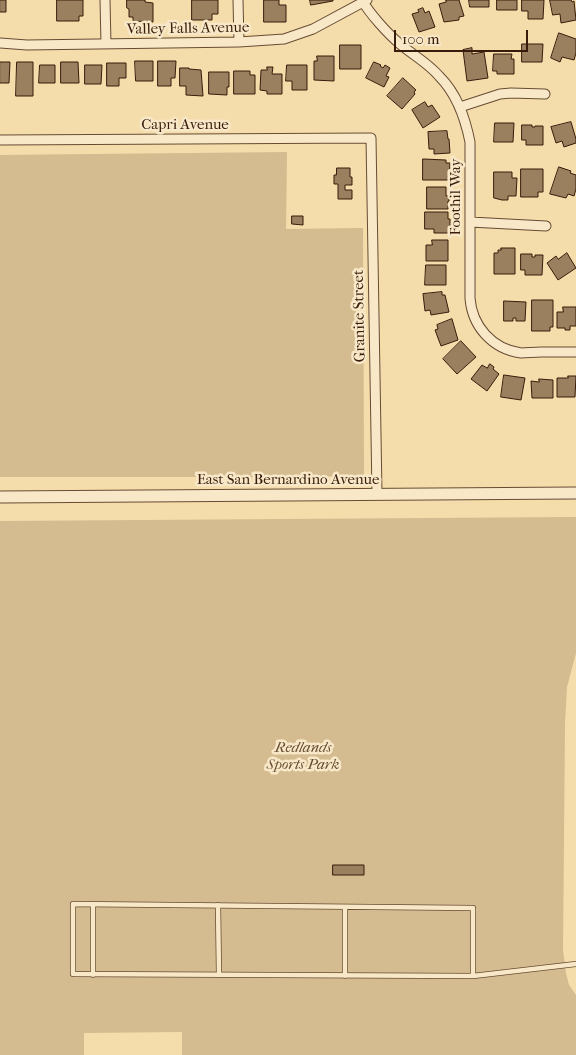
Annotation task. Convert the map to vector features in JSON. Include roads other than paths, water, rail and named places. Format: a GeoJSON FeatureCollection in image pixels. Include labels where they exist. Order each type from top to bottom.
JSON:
{"type":"FeatureCollection","features":[{"type":"Feature","properties":{"kind":"street"},"geometry":{"type":"LineString","coordinates":[[105,0],[106,44]]}},
{"type":"Feature","properties":{"kind":"street"},"geometry":{"type":"LineString","coordinates":[[238,0],[239,42]]}},
{"type":"Feature","properties":{"kind":"street","name":"Valley Falls Avenue"},"geometry":{"type":"LineString","coordinates":[[0,43],[27,45],[106,44],[239,42],[284,39],[314,29],[364,1]]}},
{"type":"Feature","properties":{"kind":"street","name":"Foothil Way"},"geometry":{"type":"LineString","coordinates":[[364,1],[379,22],[399,43],[440,76],[453,93],[467,126],[470,142],[469,281],[471,308],[479,328],[489,339],[503,348],[521,352],[576,352]]}},
{"type":"Feature","properties":{"kind":"street"},"geometry":{"type":"LineString","coordinates":[[460,108],[511,92],[546,94]]}},
{"type":"Feature","properties":{"kind":"street","name":"Capri Avenue"},"geometry":{"type":"LineString","coordinates":[[0,140],[370,138]]}},
{"type":"Feature","properties":{"kind":"street","name":"Granite Street"},"geometry":{"type":"LineString","coordinates":[[370,138],[377,494]]}},
{"type":"Feature","properties":{"kind":"street"},"geometry":{"type":"LineString","coordinates":[[470,222],[546,226]]}},
{"type":"Feature","properties":{"kind":"street","name":"East San Bernardino Avenue"},"geometry":{"type":"LineString","coordinates":[[0,497],[576,493]]}},
{"type":"Feature","properties":{"kind":"lane"},"geometry":{"type":"LineString","coordinates":[[473,976],[473,908],[73,904],[74,974],[473,976],[576,964]]}},
{"type":"Feature","properties":{"kind":"lane"},"geometry":{"type":"LineString","coordinates":[[93,904],[93,975]]}},
{"type":"Feature","properties":{"kind":"lane"},"geometry":{"type":"LineString","coordinates":[[218,905],[219,975]]}},
{"type":"Feature","properties":{"kind":"lane"},"geometry":{"type":"LineString","coordinates":[[345,906],[345,976]]}},
{"type":"Feature","properties":{"kind":"park label","name":"Redlands Sports Park"},"geometry":{"type":"Point","coordinates":[303,756]}}]}
